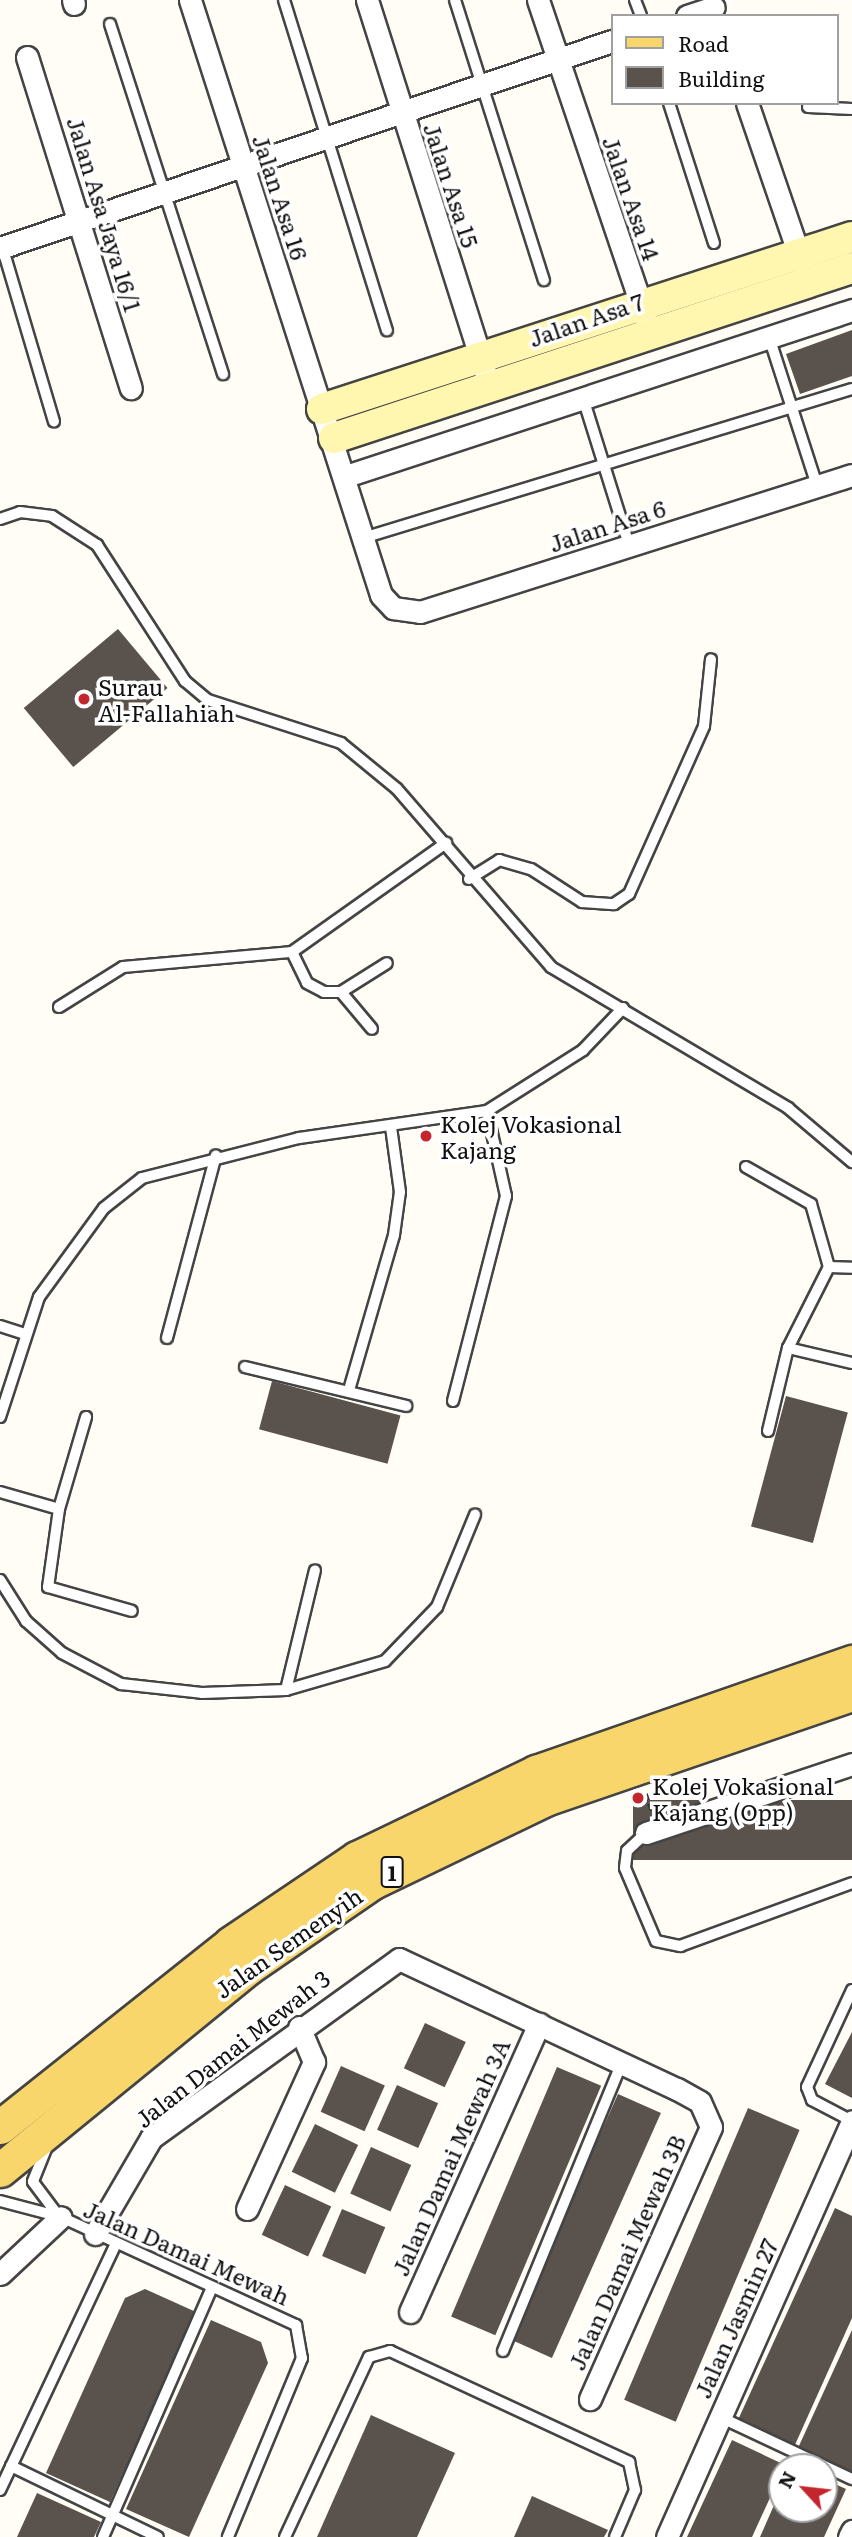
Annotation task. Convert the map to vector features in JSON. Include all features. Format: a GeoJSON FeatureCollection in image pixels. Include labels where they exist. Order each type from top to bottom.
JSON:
{"type":"FeatureCollection","features":[{"type":"Feature","properties":{"kind":"main road","name":"Jalan Semenyih"},"geometry":{"type":"LineString","coordinates":[[0,2127],[231,1942],[357,1858],[536,1772],[852,1662]]}},
{"type":"Feature","properties":{"kind":"main road","name":"Jalan Semenyih"},"geometry":{"type":"LineString","coordinates":[[0,2170],[106,2080],[260,1959],[371,1884],[449,1843],[548,1798],[852,1694]]}},
{"type":"Feature","properties":{"kind":"street","name":"Jalan Asa 16"},"geometry":{"type":"LineString","coordinates":[[190,0],[334,438],[381,595]]}},
{"type":"Feature","properties":{"kind":"street","name":"Jalan Asa 15"},"geometry":{"type":"LineString","coordinates":[[367,0],[490,386]]}},
{"type":"Feature","properties":{"kind":"street","name":"Jalan Asa 14"},"geometry":{"type":"LineString","coordinates":[[538,0],[650,333]]}},
{"type":"Feature","properties":{"kind":"street"},"geometry":{"type":"LineString","coordinates":[[693,14],[714,7]]}},
{"type":"Feature","properties":{"kind":"street"},"geometry":{"type":"LineString","coordinates":[[1,244],[167,195],[331,135],[610,42]]}},
{"type":"Feature","properties":{"kind":"street","name":"Jalan Asa Jaya 16/1"},"geometry":{"type":"LineString","coordinates":[[27,57],[82,220],[131,388]]}},
{"type":"Feature","properties":{"kind":"street"},"geometry":{"type":"LineString","coordinates":[[748,105],[807,282]]}},
{"type":"Feature","properties":{"kind":"street","name":"Jalan Asa 7"},"geometry":{"type":"LineString","coordinates":[[323,409],[639,301],[852,237]]}},
{"type":"Feature","properties":{"kind":"street","name":"Jalan Asa 7"},"geometry":{"type":"LineString","coordinates":[[334,438],[852,268]]}},
{"type":"Feature","properties":{"kind":"street"},"geometry":{"type":"LineString","coordinates":[[346,476],[852,310]]}},
{"type":"Feature","properties":{"kind":"street","name":"Jalan Asa 6"},"geometry":{"type":"LineString","coordinates":[[381,595],[393,608],[420,612],[852,475]]}},
{"type":"Feature","properties":{"kind":"street"},"geometry":{"type":"LineString","coordinates":[[646,1833],[852,1764]]}},
{"type":"Feature","properties":{"kind":"street","name":"Jalan Damai Mewah 3"},"geometry":{"type":"LineString","coordinates":[[95,2234],[151,2138],[299,2027],[399,1959],[539,2023]]}},
{"type":"Feature","properties":{"kind":"street"},"geometry":{"type":"LineString","coordinates":[[539,2023],[623,2061]]}},
{"type":"Feature","properties":{"kind":"street","name":"Jalan Damai Mewah 3A"},"geometry":{"type":"LineString","coordinates":[[410,2312],[539,2023]]}},
{"type":"Feature","properties":{"kind":"street"},"geometry":{"type":"LineString","coordinates":[[247,2209],[314,2062],[299,2027]]}},
{"type":"Feature","properties":{"kind":"street","name":"Jalan Damai Mewah 3B"},"geometry":{"type":"LineString","coordinates":[[590,2399],[711,2127],[700,2102],[623,2061]]}},
{"type":"Feature","properties":{"kind":"street","name":"Jalan Jasmin 27"},"geometry":{"type":"LineString","coordinates":[[667,2537],[720,2417],[844,2161],[852,2121]]}},
{"type":"Feature","properties":{"kind":"street"},"geometry":{"type":"LineString","coordinates":[[0,2274],[61,2217]]}},
{"type":"Feature","properties":{"kind":"street"},"geometry":{"type":"LineString","coordinates":[[849,2537],[852,2531]]}},
{"type":"Feature","properties":{"kind":"lane"},"geometry":{"type":"LineString","coordinates":[[284,0],[331,135],[387,330]]}},
{"type":"Feature","properties":{"kind":"lane"},"geometry":{"type":"LineString","coordinates":[[455,0],[484,83],[544,280]]}},
{"type":"Feature","properties":{"kind":"lane"},"geometry":{"type":"LineString","coordinates":[[110,24],[223,374]]}},
{"type":"Feature","properties":{"kind":"lane"},"geometry":{"type":"LineString","coordinates":[[670,105],[714,243]]}},
{"type":"Feature","properties":{"kind":"lane"},"geometry":{"type":"LineString","coordinates":[[808,107],[852,109]]}},
{"type":"Feature","properties":{"kind":"lane"},"geometry":{"type":"LineString","coordinates":[[1,244],[54,421]]}},
{"type":"Feature","properties":{"kind":"lane"},"geometry":{"type":"LineString","coordinates":[[769,337],[817,486]]}},
{"type":"Feature","properties":{"kind":"lane"},"geometry":{"type":"LineString","coordinates":[[363,538],[604,468],[852,389]]}},
{"type":"Feature","properties":{"kind":"lane"},"geometry":{"type":"LineString","coordinates":[[583,398],[629,545]]}},
{"type":"Feature","properties":{"kind":"lane"},"geometry":{"type":"LineString","coordinates":[[0,519],[20,512],[52,516],[97,545],[185,681],[208,700],[341,743],[397,789],[446,843],[469,879],[551,967],[788,1108],[852,1162]]}},
{"type":"Feature","properties":{"kind":"lane"},"geometry":{"type":"LineString","coordinates":[[469,879],[499,860],[531,869],[582,902],[614,904],[629,894],[704,726],[711,659]]}},
{"type":"Feature","properties":{"kind":"lane"},"geometry":{"type":"LineString","coordinates":[[59,1007],[122,967],[292,952],[446,843]]}},
{"type":"Feature","properties":{"kind":"lane"},"geometry":{"type":"LineString","coordinates":[[292,952],[307,983],[341,992],[372,1029]]}},
{"type":"Feature","properties":{"kind":"lane"},"geometry":{"type":"LineString","coordinates":[[341,992],[387,963]]}},
{"type":"Feature","properties":{"kind":"lane"},"geometry":{"type":"LineString","coordinates":[[0,1417],[22,1333],[67,1252],[104,1208],[142,1178],[216,1155],[487,1111],[583,1050],[623,1008]]}},
{"type":"Feature","properties":{"kind":"lane"},"geometry":{"type":"LineString","coordinates":[[453,1401],[506,1196],[487,1111]]}},
{"type":"Feature","properties":{"kind":"lane"},"geometry":{"type":"LineString","coordinates":[[349,1390],[394,1236],[400,1192],[391,1127]]}},
{"type":"Feature","properties":{"kind":"lane"},"geometry":{"type":"LineString","coordinates":[[167,1338],[216,1155]]}},
{"type":"Feature","properties":{"kind":"lane"},"geometry":{"type":"LineString","coordinates":[[746,1167],[811,1203],[829,1267],[788,1348],[768,1431]]}},
{"type":"Feature","properties":{"kind":"lane"},"geometry":{"type":"LineString","coordinates":[[829,1267],[852,1268]]}},
{"type":"Feature","properties":{"kind":"lane"},"geometry":{"type":"LineString","coordinates":[[0,1326],[22,1333]]}},
{"type":"Feature","properties":{"kind":"lane"},"geometry":{"type":"LineString","coordinates":[[788,1348],[852,1363]]}},
{"type":"Feature","properties":{"kind":"lane"},"geometry":{"type":"LineString","coordinates":[[245,1367],[349,1390],[406,1406]]}},
{"type":"Feature","properties":{"kind":"lane"},"geometry":{"type":"LineString","coordinates":[[86,1417],[59,1509],[48,1587],[132,1611]]}},
{"type":"Feature","properties":{"kind":"lane"},"geometry":{"type":"LineString","coordinates":[[0,1492],[59,1509]]}},
{"type":"Feature","properties":{"kind":"lane"},"geometry":{"type":"LineString","coordinates":[[0,1580],[26,1621],[62,1653],[121,1684],[202,1693],[286,1690],[385,1661],[438,1608],[475,1515]]}},
{"type":"Feature","properties":{"kind":"lane"},"geometry":{"type":"LineString","coordinates":[[286,1690],[316,1570]]}},
{"type":"Feature","properties":{"kind":"lane"},"geometry":{"type":"LineString","coordinates":[[646,1833],[627,1852],[625,1868],[656,1941],[680,1946],[852,1883]]}},
{"type":"Feature","properties":{"kind":"lane"},"geometry":{"type":"LineString","coordinates":[[852,1990],[807,2087],[812,2100],[852,2121]]}},
{"type":"Feature","properties":{"kind":"lane"},"geometry":{"type":"LineString","coordinates":[[503,2351],[623,2061]]}},
{"type":"Feature","properties":{"kind":"lane","name":"Jalan Damai Mewah"},"geometry":{"type":"LineString","coordinates":[[61,2217],[37,2192],[33,2172],[106,2080]]}},
{"type":"Feature","properties":{"kind":"lane","name":"Jalan Damai Mewah"},"geometry":{"type":"LineString","coordinates":[[0,2201],[61,2217],[296,2325],[302,2358],[228,2537]]}},
{"type":"Feature","properties":{"kind":"lane"},"geometry":{"type":"LineString","coordinates":[[0,2490],[116,2244]]}},
{"type":"Feature","properties":{"kind":"lane"},"geometry":{"type":"LineString","coordinates":[[103,2537],[212,2287]]}},
{"type":"Feature","properties":{"kind":"lane"},"geometry":{"type":"LineString","coordinates":[[285,2537],[369,2357],[390,2351],[629,2462],[635,2490],[615,2537]]}},
{"type":"Feature","properties":{"kind":"lane"},"geometry":{"type":"LineString","coordinates":[[720,2417],[852,2479]]}},
{"type":"Feature","properties":{"kind":"lane"},"geometry":{"type":"LineString","coordinates":[[11,2466],[158,2537]]}},
{"type":"Feature","properties":{"kind":"building"},"geometry":{"type":"Polygon","coordinates":[[[852,330],[852,376],[800,394],[786,354],[852,330]]]}},
{"type":"Feature","properties":{"kind":"building"},"geometry":{"type":"Polygon","coordinates":[[[118,629],[167,688],[73,767],[24,708],[118,629]]]}},
{"type":"Feature","properties":{"kind":"building"},"geometry":{"type":"Polygon","coordinates":[[[272,1381],[400,1415],[388,1464],[259,1429],[272,1381]]]}},
{"type":"Feature","properties":{"kind":"building"},"geometry":{"type":"Polygon","coordinates":[[[786,1396],[848,1413],[813,1543],[751,1526],[786,1396]]]}},
{"type":"Feature","properties":{"kind":"building"},"geometry":{"type":"Polygon","coordinates":[[[633,1800],[852,1800],[852,1860],[633,1860],[633,1800]]]}},
{"type":"Feature","properties":{"kind":"building"},"geometry":{"type":"Polygon","coordinates":[[[425,2023],[466,2042],[445,2087],[404,2068],[425,2023]]]}},
{"type":"Feature","properties":{"kind":"building"},"geometry":{"type":"Polygon","coordinates":[[[852,2032],[852,2098],[825,2084],[852,2032]]]}},
{"type":"Feature","properties":{"kind":"building"},"geometry":{"type":"Polygon","coordinates":[[[341,2066],[385,2086],[365,2131],[321,2112],[341,2066]]]}},
{"type":"Feature","properties":{"kind":"building"},"geometry":{"type":"Polygon","coordinates":[[[557,2067],[601,2086],[495,2335],[451,2316],[557,2067]]]}},
{"type":"Feature","properties":{"kind":"building"},"geometry":{"type":"Polygon","coordinates":[[[397,2085],[438,2103],[418,2148],[377,2130],[397,2085]]]}},
{"type":"Feature","properties":{"kind":"building"},"geometry":{"type":"Polygon","coordinates":[[[618,2094],[661,2113],[552,2358],[509,2339],[618,2094]]]}},
{"type":"Feature","properties":{"kind":"building"},"geometry":{"type":"Polygon","coordinates":[[[748,2108],[800,2130],[676,2422],[624,2400],[748,2108]]]}},
{"type":"Feature","properties":{"kind":"building"},"geometry":{"type":"Polygon","coordinates":[[[315,2124],[358,2145],[335,2193],[292,2172],[315,2124]]]}},
{"type":"Feature","properties":{"kind":"building"},"geometry":{"type":"Polygon","coordinates":[[[371,2147],[411,2165],[390,2211],[350,2194],[371,2147]]]}},
{"type":"Feature","properties":{"kind":"building"},"geometry":{"type":"Polygon","coordinates":[[[285,2185],[331,2207],[308,2256],[262,2235],[285,2185]]]}},
{"type":"Feature","properties":{"kind":"building"},"geometry":{"type":"Polygon","coordinates":[[[835,2208],[852,2216],[852,2318],[794,2447],[737,2422],[835,2208]]]}},
{"type":"Feature","properties":{"kind":"building"},"geometry":{"type":"Polygon","coordinates":[[[342,2209],[385,2227],[365,2274],[322,2256],[342,2209]]]}},
{"type":"Feature","properties":{"kind":"building"},"geometry":{"type":"Polygon","coordinates":[[[145,2289],[196,2312],[110,2502],[46,2473],[125,2298],[145,2289]]]}},
{"type":"Feature","properties":{"kind":"building"},"geometry":{"type":"Polygon","coordinates":[[[211,2320],[261,2342],[268,2363],[189,2537],[126,2509],[211,2320]]]}},
{"type":"Feature","properties":{"kind":"building"},"geometry":{"type":"Polygon","coordinates":[[[852,2330],[852,2472],[838,2466],[838,2453],[809,2453],[798,2448],[852,2330]]]}},
{"type":"Feature","properties":{"kind":"building"},"geometry":{"type":"Polygon","coordinates":[[[371,2415],[455,2453],[417,2537],[317,2537],[371,2415]]]}},
{"type":"Feature","properties":{"kind":"building"},"geometry":{"type":"Polygon","coordinates":[[[732,2440],[768,2457],[768,2502],[752,2537],[687,2537],[732,2440]]]}},
{"type":"Feature","properties":{"kind":"building"},"geometry":{"type":"Polygon","coordinates":[[[838,2485],[846,2489],[838,2506],[838,2485]]]}},
{"type":"Feature","properties":{"kind":"building"},"geometry":{"type":"Polygon","coordinates":[[[37,2493],[101,2522],[94,2537],[17,2537],[37,2493]]]}},
{"type":"Feature","properties":{"kind":"building"},"geometry":{"type":"Polygon","coordinates":[[[532,2496],[608,2530],[604,2537],[514,2537],[532,2496]]]}},
{"type":"Feature","properties":{"kind":"building"},"geometry":{"type":"Polygon","coordinates":[[[768,2519],[768,2523],[830,2523],[824,2537],[760,2537],[768,2519]]]}},
{"type":"Feature","properties":{"kind":"place","name":"Surau Al-Fallahiah"},"geometry":{"type":"Point","coordinates":[84,699]}},
{"type":"Feature","properties":{"kind":"place","name":"Kolej Vokasional Kajang"},"geometry":{"type":"Point","coordinates":[426,1136]}},
{"type":"Feature","properties":{"kind":"place","name":"Kolej Vokasional Kajang (Opp)"},"geometry":{"type":"Point","coordinates":[638,1798]}}]}
